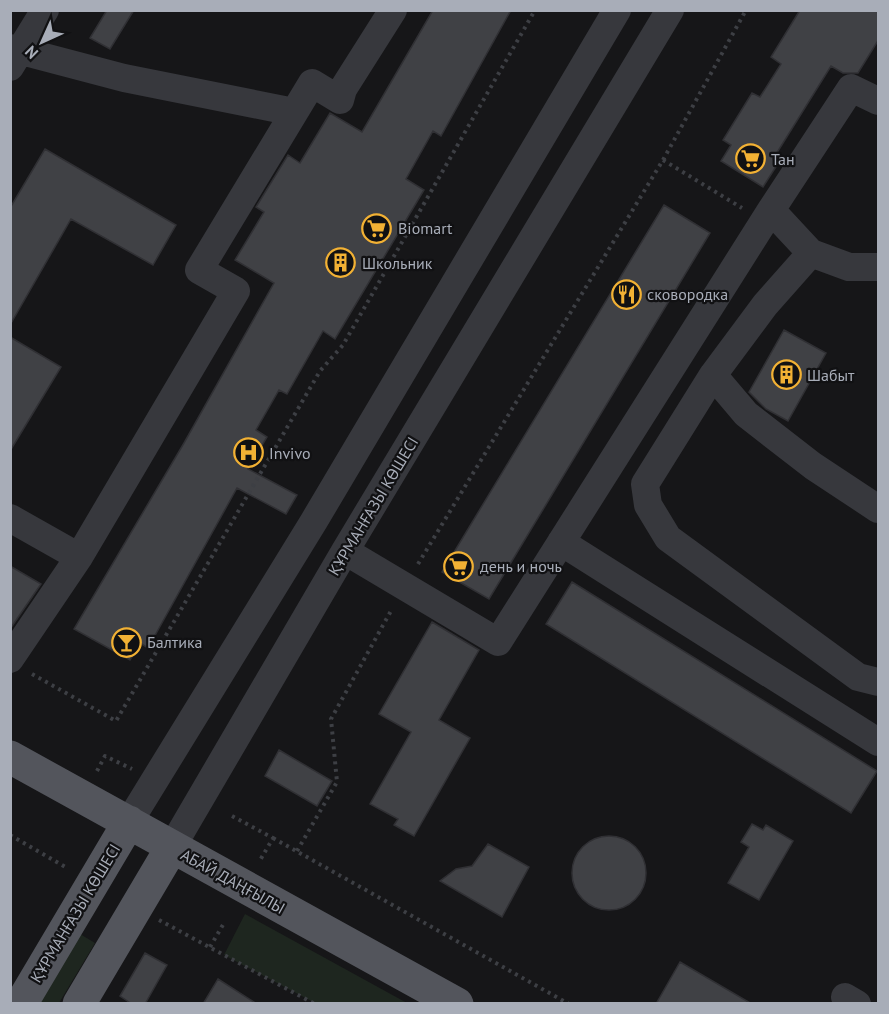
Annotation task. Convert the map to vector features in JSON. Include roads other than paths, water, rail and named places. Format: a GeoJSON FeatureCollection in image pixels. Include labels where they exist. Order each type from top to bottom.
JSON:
{"type":"FeatureCollection","features":[{"type":"Feature","properties":{"kind":"main road","name":"АБАЙ ДАҢҒЫЛЫ"},"geometry":{"type":"LineString","coordinates":[[10,757],[457,1004]]}},
{"type":"Feature","properties":{"kind":"main road","name":"ҚҰРМАНҒАЗЫ КӨШЕСІ"},"geometry":{"type":"LineString","coordinates":[[21,1004],[129,822]]}},
{"type":"Feature","properties":{"kind":"main road","name":"ҚҰРМАНҒАЗЫ КӨШЕСІ"},"geometry":{"type":"LineString","coordinates":[[80,1004],[172,847]]}},
{"type":"Feature","properties":{"kind":"street"},"geometry":{"type":"LineString","coordinates":[[45,10],[14,56],[294,112]]}},
{"type":"Feature","properties":{"kind":"street"},"geometry":{"type":"LineString","coordinates":[[20,666],[79,557],[236,291],[199,270],[312,83],[340,100],[344,89],[393,10]]}},
{"type":"Feature","properties":{"kind":"street"},"geometry":{"type":"LineString","coordinates":[[129,822],[314,521],[617,10]]}},
{"type":"Feature","properties":{"kind":"street","name":"ҚҰРМАНҒАЗЫ КӨШЕСІ"},"geometry":{"type":"LineString","coordinates":[[172,847],[345,551],[670,10]]}},
{"type":"Feature","properties":{"kind":"street"},"geometry":{"type":"LineString","coordinates":[[345,551],[498,642],[767,216],[851,88],[879,100]]}},
{"type":"Feature","properties":{"kind":"street"},"geometry":{"type":"LineString","coordinates":[[767,216],[811,253],[849,267],[879,267]]}},
{"type":"Feature","properties":{"kind":"street"},"geometry":{"type":"LineString","coordinates":[[811,253],[765,305],[713,375],[645,484],[648,505],[668,538],[858,677],[879,682]]}},
{"type":"Feature","properties":{"kind":"street"},"geometry":{"type":"LineString","coordinates":[[713,375],[746,414],[813,466],[879,509]]}},
{"type":"Feature","properties":{"kind":"street"},"geometry":{"type":"LineString","coordinates":[[10,518],[79,557]]}},
{"type":"Feature","properties":{"kind":"street"},"geometry":{"type":"LineString","coordinates":[[561,543],[879,742]]}},
{"type":"Feature","properties":{"kind":"street"},"geometry":{"type":"LineString","coordinates":[[10,1001],[15,1004]]}},
{"type":"Feature","properties":{"kind":"place","name":"Тан"},"geometry":{"type":"Point","coordinates":[750,159]}},
{"type":"Feature","properties":{"kind":"place","name":"Biomart"},"geometry":{"type":"Point","coordinates":[377,228]}},
{"type":"Feature","properties":{"kind":"place","name":"Школьник"},"geometry":{"type":"Point","coordinates":[341,263]}},
{"type":"Feature","properties":{"kind":"place","name":"сковородка"},"geometry":{"type":"Point","coordinates":[626,294]}},
{"type":"Feature","properties":{"kind":"place","name":"Шабыт"},"geometry":{"type":"Point","coordinates":[786,375]}},
{"type":"Feature","properties":{"kind":"place","name":"Invivo"},"geometry":{"type":"Point","coordinates":[248,453]}},
{"type":"Feature","properties":{"kind":"place","name":"день и ночь"},"geometry":{"type":"Point","coordinates":[459,566]}},
{"type":"Feature","properties":{"kind":"place","name":"Балтика"},"geometry":{"type":"Point","coordinates":[126,642]}}]}
